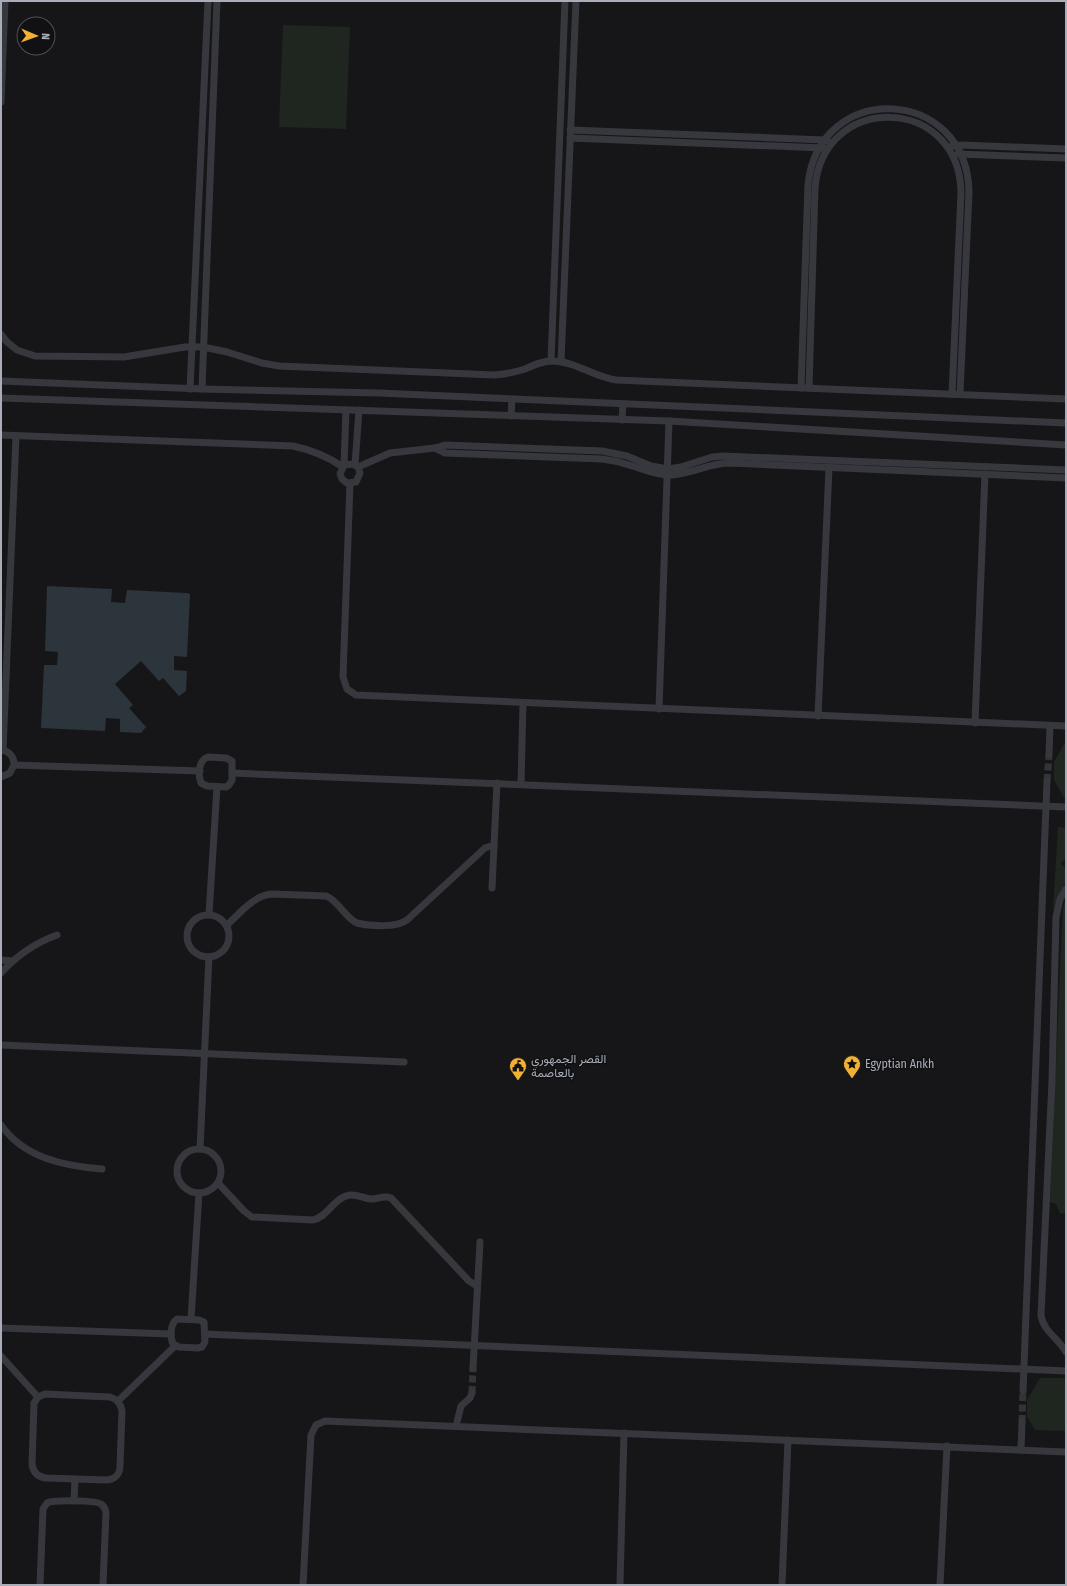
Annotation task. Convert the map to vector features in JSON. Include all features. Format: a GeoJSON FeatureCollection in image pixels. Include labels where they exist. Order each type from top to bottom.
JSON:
{"type":"FeatureCollection","features":[{"type":"Feature","properties":{"kind":"street"},"geometry":{"type":"LineString","coordinates":[[1,102],[5,1]]}},
{"type":"Feature","properties":{"kind":"street"},"geometry":{"type":"LineString","coordinates":[[190,388],[208,1]]}},
{"type":"Feature","properties":{"kind":"street"},"geometry":{"type":"LineString","coordinates":[[202,389],[217,1]]}},
{"type":"Feature","properties":{"kind":"street"},"geometry":{"type":"LineString","coordinates":[[551,361],[565,1]]}},
{"type":"Feature","properties":{"kind":"street"},"geometry":{"type":"LineString","coordinates":[[561,362],[576,1]]}},
{"type":"Feature","properties":{"kind":"street"},"geometry":{"type":"LineString","coordinates":[[570,130],[824,140],[840,124],[856,115],[872,110],[890,108],[907,110],[924,116],[945,132],[956,145],[966,168],[969,192],[956,394]]}},
{"type":"Feature","properties":{"kind":"street"},"geometry":{"type":"LineString","coordinates":[[800,388],[808,184],[811,167],[826,147],[845,131],[859,122],[875,118],[892,117],[908,119],[937,135],[948,148],[958,169],[961,193],[956,394]]}},
{"type":"Feature","properties":{"kind":"street"},"geometry":{"type":"LineString","coordinates":[[570,138],[826,147]]}},
{"type":"Feature","properties":{"kind":"street"},"geometry":{"type":"LineString","coordinates":[[809,388],[816,180],[826,147],[824,140]]}},
{"type":"Feature","properties":{"kind":"street"},"geometry":{"type":"LineString","coordinates":[[948,148],[956,145],[1066,149]]}},
{"type":"Feature","properties":{"kind":"street"},"geometry":{"type":"LineString","coordinates":[[952,155],[961,154],[1066,158]]}},
{"type":"Feature","properties":{"kind":"street"},"geometry":{"type":"LineString","coordinates":[[1,334],[7,342],[18,350],[35,356],[124,357],[192,346],[227,352],[262,363],[295,367],[495,375],[516,372],[551,361],[561,362],[601,377],[616,380],[1066,399]]}},
{"type":"Feature","properties":{"kind":"street"},"geometry":{"type":"LineString","coordinates":[[1,381],[202,389],[379,393],[1066,423]]}},
{"type":"Feature","properties":{"kind":"street"},"geometry":{"type":"LineString","coordinates":[[1,398],[669,421],[1066,445]]}},
{"type":"Feature","properties":{"kind":"street"},"geometry":{"type":"LineString","coordinates":[[511,416],[512,399]]}},
{"type":"Feature","properties":{"kind":"street"},"geometry":{"type":"LineString","coordinates":[[622,420],[623,404]]}},
{"type":"Feature","properties":{"kind":"street"},"geometry":{"type":"LineString","coordinates":[[346,410],[344,466],[341,470],[341,477],[344,482],[350,484],[356,482],[360,476],[360,470],[357,466],[359,410]]}},
{"type":"Feature","properties":{"kind":"street"},"geometry":{"type":"LineString","coordinates":[[659,709],[669,421]]}},
{"type":"Feature","properties":{"kind":"street"},"geometry":{"type":"LineString","coordinates":[[1,435],[293,446],[319,453],[344,466]]}},
{"type":"Feature","properties":{"kind":"street"},"geometry":{"type":"LineString","coordinates":[[1,777],[10,773],[14,765],[12,755],[2,750],[16,436]]}},
{"type":"Feature","properties":{"kind":"street"},"geometry":{"type":"LineString","coordinates":[[344,466],[350,463],[357,466],[390,453],[435,448],[445,453],[602,459],[623,463],[652,473],[668,472],[682,474],[708,466],[725,463],[1066,478]]}},
{"type":"Feature","properties":{"kind":"street"},"geometry":{"type":"LineString","coordinates":[[668,472],[712,457],[723,456],[1066,470]]}},
{"type":"Feature","properties":{"kind":"street"},"geometry":{"type":"LineString","coordinates":[[818,716],[829,468]]}},
{"type":"Feature","properties":{"kind":"street"},"geometry":{"type":"LineString","coordinates":[[975,723],[985,474]]}},
{"type":"Feature","properties":{"kind":"street"},"geometry":{"type":"LineString","coordinates":[[350,484],[343,677],[347,689],[353,694],[360,696],[1066,726]]}},
{"type":"Feature","properties":{"kind":"street"},"geometry":{"type":"LineString","coordinates":[[521,784],[523,703]]}},
{"type":"Feature","properties":{"kind":"street"},"geometry":{"type":"LineString","coordinates":[[1048,755],[1050,726]]}},
{"type":"Feature","properties":{"kind":"street"},"geometry":{"type":"LineString","coordinates":[[206,758],[226,758],[233,763],[232,773],[232,782],[226,787],[205,786],[201,783],[200,779],[201,762],[206,758]]}},
{"type":"Feature","properties":{"kind":"street"},"geometry":{"type":"LineString","coordinates":[[14,765],[200,771]]}},
{"type":"Feature","properties":{"kind":"street"},"geometry":{"type":"LineString","coordinates":[[232,773],[1066,807]]}},
{"type":"Feature","properties":{"kind":"street"},"geometry":{"type":"LineString","coordinates":[[1023,1391],[1047,780]]}},
{"type":"Feature","properties":{"kind":"street"},"geometry":{"type":"LineString","coordinates":[[492,888],[496,783]]}},
{"type":"Feature","properties":{"kind":"street"},"geometry":{"type":"LineString","coordinates":[[209,914],[217,787]]}},
{"type":"Feature","properties":{"kind":"street"},"geometry":{"type":"LineString","coordinates":[[227,925],[257,898],[272,894],[326,896],[332,899],[350,919],[357,923],[400,924],[407,920],[485,848],[494,845]]}},
{"type":"Feature","properties":{"kind":"street"},"geometry":{"type":"LineString","coordinates":[[1066,889],[1060,899],[1056,917],[1052,1074],[1041,1315],[1046,1330],[1061,1343],[1066,1352]]}},
{"type":"Feature","properties":{"kind":"street"},"geometry":{"type":"LineString","coordinates":[[209,914],[218,916],[227,925],[230,938],[227,946],[218,955],[209,957],[200,955],[193,950],[188,942],[188,929],[193,921],[200,916],[209,914]]}},
{"type":"Feature","properties":{"kind":"street"},"geometry":{"type":"LineString","coordinates":[[1,973],[12,961],[36,944],[57,935]]}},
{"type":"Feature","properties":{"kind":"street"},"geometry":{"type":"LineString","coordinates":[[200,1149],[209,957]]}},
{"type":"Feature","properties":{"kind":"street"},"geometry":{"type":"LineString","coordinates":[[1,960],[12,961]]}},
{"type":"Feature","properties":{"kind":"street"},"geometry":{"type":"LineString","coordinates":[[1,1045],[404,1062]]}},
{"type":"Feature","properties":{"kind":"street"},"geometry":{"type":"LineString","coordinates":[[2,1127],[19,1143],[48,1159],[69,1166],[102,1169]]}},
{"type":"Feature","properties":{"kind":"street"},"geometry":{"type":"LineString","coordinates":[[200,1149],[212,1153],[220,1163],[221,1175],[218,1183],[211,1189],[199,1193],[191,1191],[184,1186],[179,1179],[178,1171],[180,1162],[184,1155],[192,1150],[200,1149]]}},
{"type":"Feature","properties":{"kind":"street"},"geometry":{"type":"LineString","coordinates":[[218,1183],[246,1214],[258,1218],[313,1220],[320,1218],[340,1199],[346,1196],[355,1195],[370,1199],[382,1196],[388,1197],[395,1201],[469,1281],[477,1286]]}},
{"type":"Feature","properties":{"kind":"street"},"geometry":{"type":"LineString","coordinates":[[191,1319],[199,1193]]}},
{"type":"Feature","properties":{"kind":"street"},"geometry":{"type":"LineString","coordinates":[[473,1368],[480,1242]]}},
{"type":"Feature","properties":{"kind":"street"},"geometry":{"type":"LineString","coordinates":[[118,1401],[175,1346],[200,1348],[204,1344],[204,1322],[201,1320],[180,1318],[175,1320],[172,1324],[171,1334],[172,1342],[175,1346]]}},
{"type":"Feature","properties":{"kind":"street"},"geometry":{"type":"LineString","coordinates":[[1,1328],[171,1334]]}},
{"type":"Feature","properties":{"kind":"street"},"geometry":{"type":"LineString","coordinates":[[205,1334],[1066,1371]]}},
{"type":"Feature","properties":{"kind":"street"},"geometry":{"type":"LineString","coordinates":[[1,1356],[38,1397]]}},
{"type":"Feature","properties":{"kind":"street"},"geometry":{"type":"LineString","coordinates":[[45,1394],[107,1396],[118,1401],[122,1412],[119,1472],[115,1478],[109,1480],[43,1478],[37,1475],[33,1470],[32,1464],[34,1406],[38,1397],[45,1394]]}},
{"type":"Feature","properties":{"kind":"street"},"geometry":{"type":"LineString","coordinates":[[456,1426],[461,1406],[470,1398],[472,1394]]}},
{"type":"Feature","properties":{"kind":"street"},"geometry":{"type":"LineString","coordinates":[[303,1585],[311,1435],[316,1425],[328,1420],[1066,1452]]}},
{"type":"Feature","properties":{"kind":"street"},"geometry":{"type":"LineString","coordinates":[[1021,1450],[1022,1422]]}},
{"type":"Feature","properties":{"kind":"street"},"geometry":{"type":"LineString","coordinates":[[620,1585],[624,1433]]}},
{"type":"Feature","properties":{"kind":"street"},"geometry":{"type":"LineString","coordinates":[[782,1585],[788,1440]]}},
{"type":"Feature","properties":{"kind":"street"},"geometry":{"type":"LineString","coordinates":[[940,1585],[947,1446]]}},
{"type":"Feature","properties":{"kind":"street"},"geometry":{"type":"LineString","coordinates":[[74,1501],[75,1479]]}},
{"type":"Feature","properties":{"kind":"street"},"geometry":{"type":"LineString","coordinates":[[40,1585],[43,1507],[52,1501],[98,1503],[105,1508],[103,1585]]}},
{"type":"Feature","properties":{"kind":"shaded area"},"geometry":{"type":"Polygon","coordinates":[[[283,25],[350,27],[346,129],[279,127],[283,25]]]}},
{"type":"Feature","properties":{"kind":"shaded area"},"geometry":{"type":"Polygon","coordinates":[[[47,586],[112,589],[111,602],[125,603],[127,590],[190,594],[187,657],[174,656],[174,670],[187,671],[186,691],[179,696],[163,678],[159,681],[141,661],[115,684],[133,705],[129,708],[146,727],[141,733],[120,732],[120,719],[106,718],[105,731],[41,728],[44,665],[57,665],[58,652],[45,651],[47,586]]]}},
{"type":"Feature","properties":{"kind":"shaded area"},"geometry":{"type":"Polygon","coordinates":[[[1064,744],[1066,744],[1066,798],[1064,798],[1054,780],[1054,762],[1064,744]]]}},
{"type":"Feature","properties":{"kind":"shaded area"},"geometry":{"type":"Polygon","coordinates":[[[1058,827],[1066,828],[1066,858],[1061,864],[1066,868],[1066,882],[1053,911],[1058,827]]]}},
{"type":"Feature","properties":{"kind":"shaded area"},"geometry":{"type":"Polygon","coordinates":[[[1066,897],[1066,1214],[1060,1213],[1056,1204],[1050,1202],[1062,925],[1063,909],[1066,897]]]}},
{"type":"Feature","properties":{"kind":"shaded area"},"geometry":{"type":"Polygon","coordinates":[[[1040,1378],[1066,1378],[1066,1431],[1035,1430],[1027,1417],[1027,1400],[1040,1378]]]}},
{"type":"Feature","properties":{"kind":"tunnel"},"geometry":{"type":"LineString","coordinates":[[1047,781],[1049,755]]}},
{"type":"Feature","properties":{"kind":"tunnel"},"geometry":{"type":"LineString","coordinates":[[472,1393],[473,1368]]}},
{"type":"Feature","properties":{"kind":"tunnel"},"geometry":{"type":"LineString","coordinates":[[1022,1422],[1023,1391]]}},
{"type":"Feature","properties":{"kind":"place","name":"Egyptian Ankh"},"geometry":{"type":"Point","coordinates":[852,1079]}},
{"type":"Feature","properties":{"kind":"place","name":"القصر الجمهوري بالعاصمة"},"geometry":{"type":"Point","coordinates":[518,1081]}}]}
